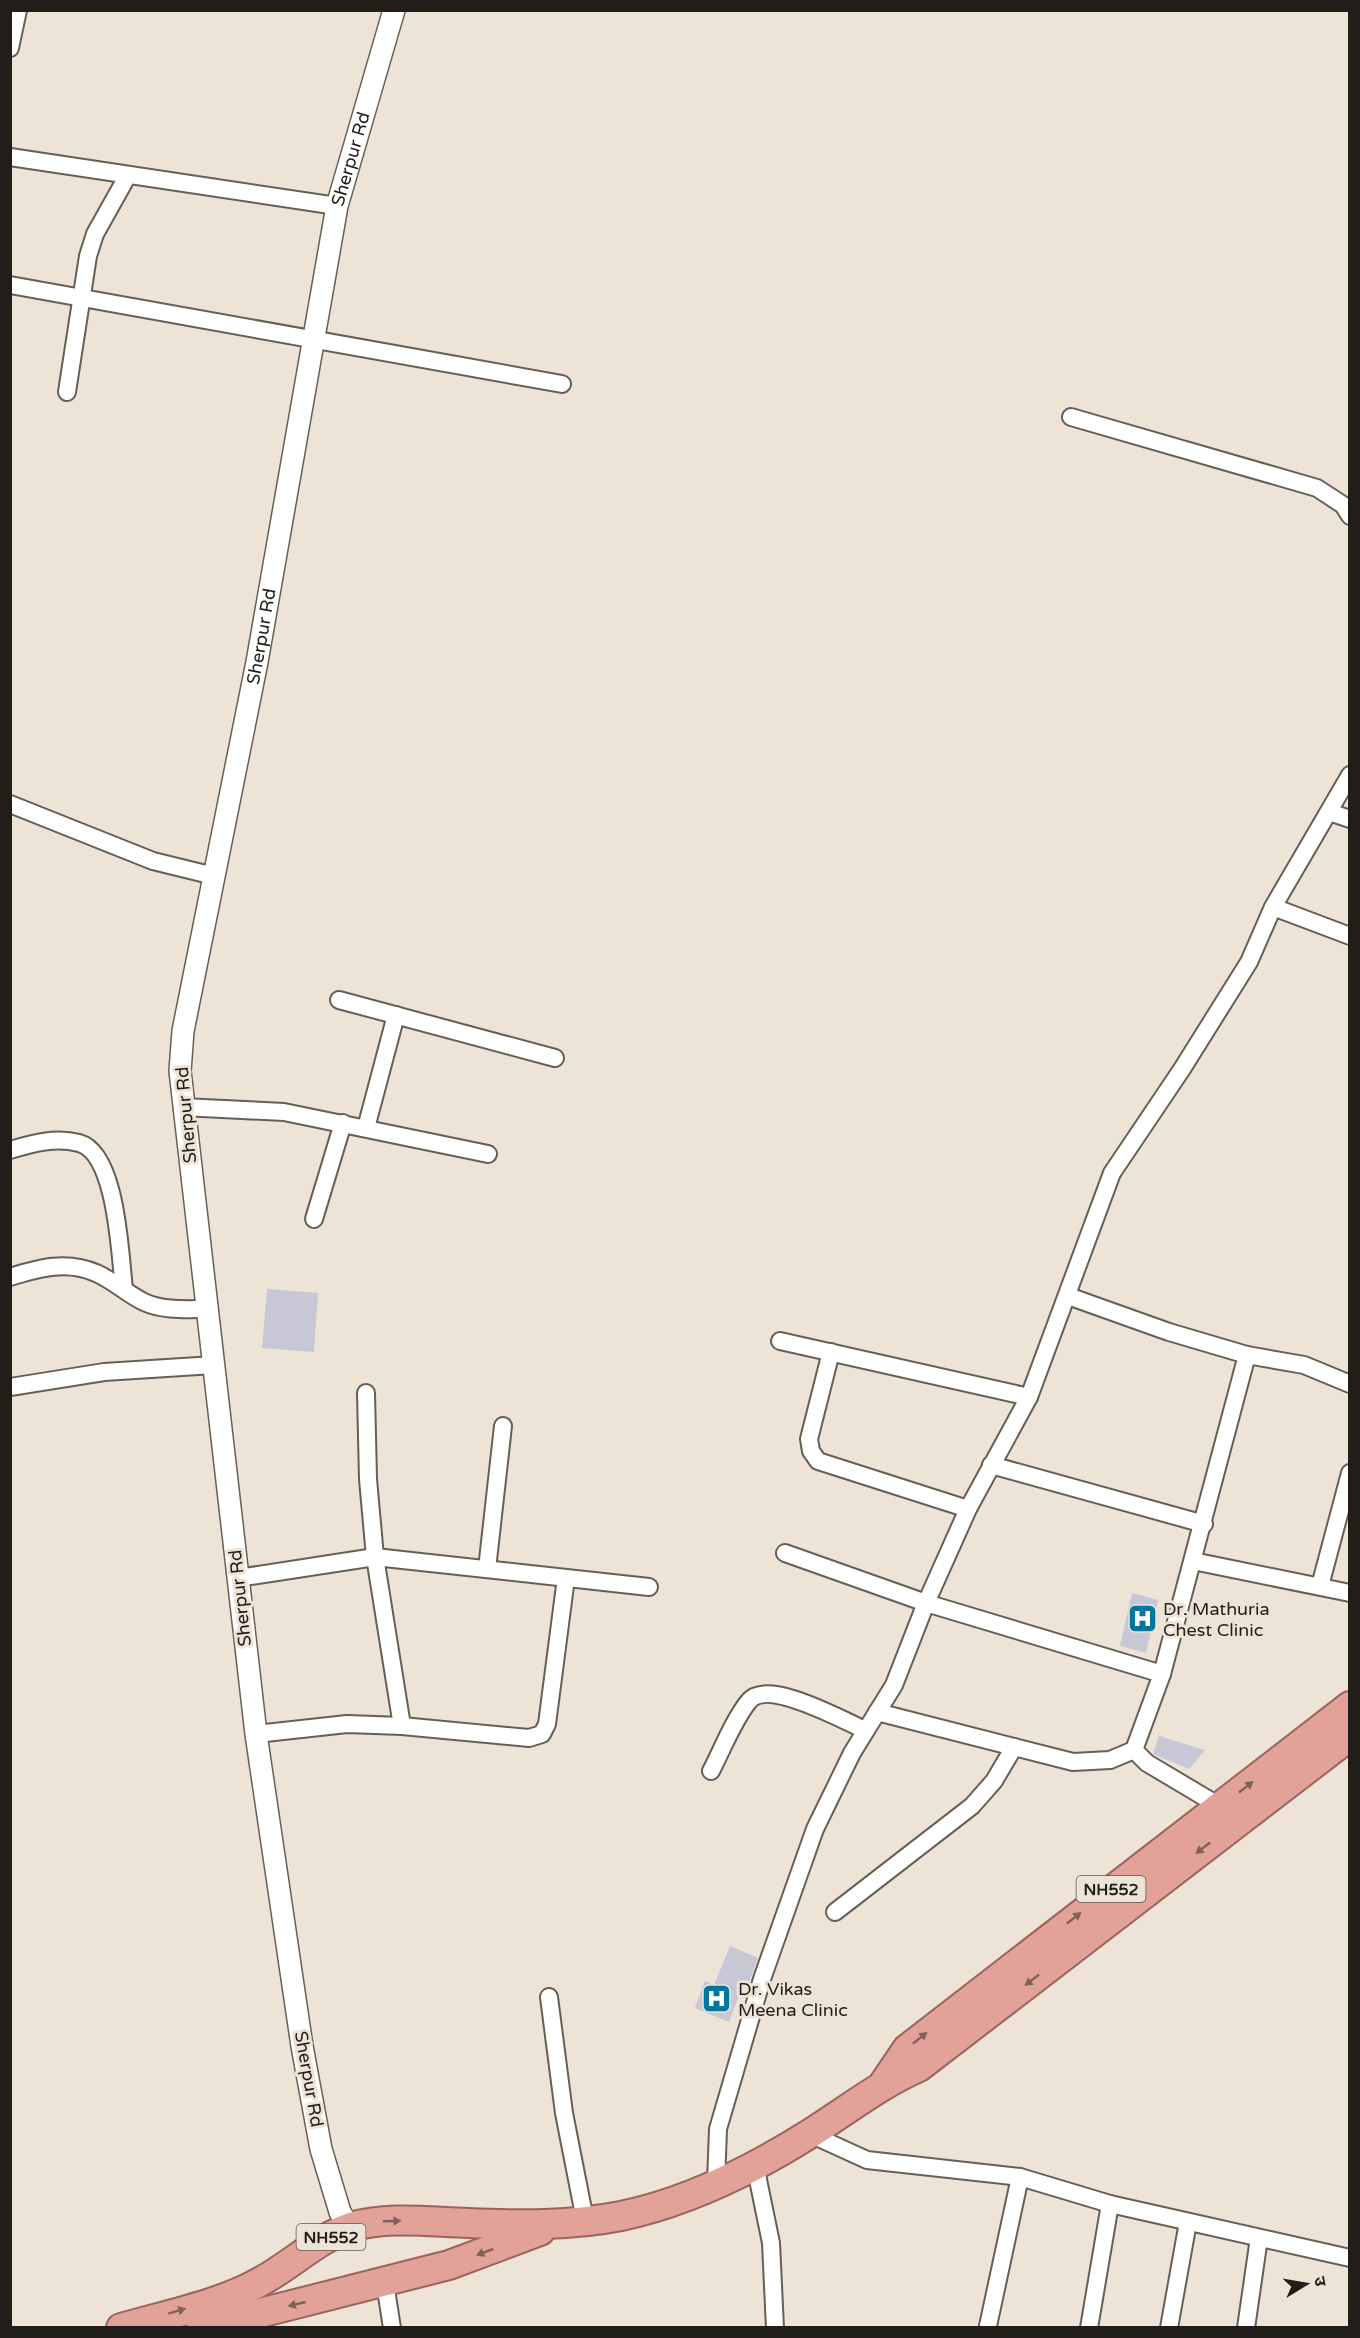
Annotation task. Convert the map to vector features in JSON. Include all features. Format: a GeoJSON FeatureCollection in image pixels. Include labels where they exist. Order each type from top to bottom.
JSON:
{"type":"FeatureCollection","features":[{"type":"Feature","properties":{"kind":"highway","name":"NH552"},"geometry":{"type":"LineString","coordinates":[[884,2083],[907,2049],[1090,1905],[1350,1706]]}},
{"type":"Feature","properties":{"kind":"highway","name":"NH552"},"geometry":{"type":"LineString","coordinates":[[121,2328],[234,2294],[257,2284],[349,2228],[374,2222],[399,2220],[498,2225],[572,2222],[620,2216],[667,2204],[755,2165],[810,2134],[884,2083],[919,2067],[1350,1736]]}},
{"type":"Feature","properties":{"kind":"highway","name":"NH552"},"geometry":{"type":"LineString","coordinates":[[201,2328],[449,2265],[572,2222]]}},
{"type":"Feature","properties":{"kind":"street"},"geometry":{"type":"LineString","coordinates":[[10,48],[18,10]]}},
{"type":"Feature","properties":{"kind":"street","name":"Sherpur Rd"},"geometry":{"type":"LineString","coordinates":[[349,2228],[340,2212],[321,2149],[302,2046],[256,1734],[208,1309],[182,1107],[180,1071],[183,1031],[257,662],[337,206],[394,10]]}},
{"type":"Feature","properties":{"kind":"street"},"geometry":{"type":"LineString","coordinates":[[10,157],[337,206]]}},
{"type":"Feature","properties":{"kind":"street"},"geometry":{"type":"LineString","coordinates":[[67,392],[81,297],[95,234],[128,175]]}},
{"type":"Feature","properties":{"kind":"street"},"geometry":{"type":"LineString","coordinates":[[10,285],[562,384]]}},
{"type":"Feature","properties":{"kind":"street"},"geometry":{"type":"LineString","coordinates":[[1071,417],[1317,488],[1343,505],[1350,516]]}},
{"type":"Feature","properties":{"kind":"street"},"geometry":{"type":"LineString","coordinates":[[716,2183],[718,2129],[762,1979],[815,1829],[865,1730],[894,1685],[926,1603],[968,1509],[1029,1397],[1112,1173],[1182,1069],[1249,962],[1273,907],[1350,775]]}},
{"type":"Feature","properties":{"kind":"street"},"geometry":{"type":"LineString","coordinates":[[10,804],[153,861],[214,876]]}},
{"type":"Feature","properties":{"kind":"street"},"geometry":{"type":"LineString","coordinates":[[1329,813],[1350,819]]}},
{"type":"Feature","properties":{"kind":"street"},"geometry":{"type":"LineString","coordinates":[[1273,907],[1350,936]]}},
{"type":"Feature","properties":{"kind":"street"},"geometry":{"type":"LineString","coordinates":[[339,1000],[555,1058]]}},
{"type":"Feature","properties":{"kind":"street"},"geometry":{"type":"LineString","coordinates":[[366,1128],[396,1015]]}},
{"type":"Feature","properties":{"kind":"street"},"geometry":{"type":"LineString","coordinates":[[182,1107],[284,1112],[488,1154]]}},
{"type":"Feature","properties":{"kind":"street"},"geometry":{"type":"LineString","coordinates":[[314,1219],[343,1123]]}},
{"type":"Feature","properties":{"kind":"street"},"geometry":{"type":"LineString","coordinates":[[10,1150],[48,1140],[70,1142],[81,1144],[100,1160],[111,1190],[124,1289]]}},
{"type":"Feature","properties":{"kind":"street"},"geometry":{"type":"LineString","coordinates":[[10,1277],[53,1266],[75,1266],[97,1273],[145,1302],[167,1309],[208,1309]]}},
{"type":"Feature","properties":{"kind":"street"},"geometry":{"type":"LineString","coordinates":[[1068,1296],[1169,1332],[1247,1355],[1304,1365],[1350,1384]]}},
{"type":"Feature","properties":{"kind":"street"},"geometry":{"type":"LineString","coordinates":[[780,1341],[1029,1397]]}},
{"type":"Feature","properties":{"kind":"street"},"geometry":{"type":"LineString","coordinates":[[831,1352],[809,1439],[811,1451],[818,1461],[968,1509]]}},
{"type":"Feature","properties":{"kind":"street"},"geometry":{"type":"LineString","coordinates":[[877,1712],[1083,1763],[1110,1760],[1134,1750],[1162,1674],[1247,1355]]}},
{"type":"Feature","properties":{"kind":"street"},"geometry":{"type":"LineString","coordinates":[[10,1387],[104,1372],[214,1365]]}},
{"type":"Feature","properties":{"kind":"street"},"geometry":{"type":"LineString","coordinates":[[366,1393],[368,1479],[375,1557],[402,1726]]}},
{"type":"Feature","properties":{"kind":"street"},"geometry":{"type":"LineString","coordinates":[[487,1569],[503,1426]]}},
{"type":"Feature","properties":{"kind":"street"},"geometry":{"type":"LineString","coordinates":[[992,1465],[1203,1524]]}},
{"type":"Feature","properties":{"kind":"street"},"geometry":{"type":"LineString","coordinates":[[1320,1586],[1350,1473]]}},
{"type":"Feature","properties":{"kind":"street"},"geometry":{"type":"LineString","coordinates":[[785,1553],[926,1603],[1162,1674]]}},
{"type":"Feature","properties":{"kind":"street"},"geometry":{"type":"LineString","coordinates":[[238,1578],[375,1557],[649,1587]]}},
{"type":"Feature","properties":{"kind":"street"},"geometry":{"type":"LineString","coordinates":[[1193,1561],[1350,1593]]}},
{"type":"Feature","properties":{"kind":"street"},"geometry":{"type":"LineString","coordinates":[[256,1734],[347,1724],[402,1726],[529,1737],[542,1734],[547,1724],[566,1578]]}},
{"type":"Feature","properties":{"kind":"street"},"geometry":{"type":"LineString","coordinates":[[711,1771],[749,1700],[762,1692],[779,1694],[865,1730]]}},
{"type":"Feature","properties":{"kind":"street"},"geometry":{"type":"LineString","coordinates":[[836,1911],[972,1806],[994,1781],[1014,1747]]}},
{"type":"Feature","properties":{"kind":"street"},"geometry":{"type":"LineString","coordinates":[[1134,1750],[1147,1763],[1221,1807]]}},
{"type":"Feature","properties":{"kind":"street"},"geometry":{"type":"LineString","coordinates":[[549,1997],[564,2113],[572,2222]]}},
{"type":"Feature","properties":{"kind":"street"},"geometry":{"type":"LineString","coordinates":[[810,2134],[867,2160],[1020,2177],[1110,2204],[1350,2259]]}},
{"type":"Feature","properties":{"kind":"street"},"geometry":{"type":"LineString","coordinates":[[755,2165],[771,2243],[775,2328]]}},
{"type":"Feature","properties":{"kind":"street"},"geometry":{"type":"LineString","coordinates":[[988,2326],[1020,2177]]}},
{"type":"Feature","properties":{"kind":"street"},"geometry":{"type":"LineString","coordinates":[[1089,2328],[1110,2204]]}},
{"type":"Feature","properties":{"kind":"street"},"geometry":{"type":"LineString","coordinates":[[1169,2328],[1188,2222]]}},
{"type":"Feature","properties":{"kind":"street"},"geometry":{"type":"LineString","coordinates":[[1246,2328],[1259,2238]]}},
{"type":"Feature","properties":{"kind":"street"},"geometry":{"type":"LineString","coordinates":[[385,2283],[392,2328]]}},
{"type":"Feature","properties":{"kind":"building"},"geometry":{"type":"Polygon","coordinates":[[[267,1289],[318,1293],[314,1352],[262,1348],[267,1289]]]}},
{"type":"Feature","properties":{"kind":"building"},"geometry":{"type":"Polygon","coordinates":[[[1132,1593],[1158,1600],[1146,1653],[1120,1646],[1132,1593]]]}},
{"type":"Feature","properties":{"kind":"building"},"geometry":{"type":"Polygon","coordinates":[[[1159,1736],[1205,1750],[1189,1769],[1153,1754],[1159,1736]]]}},
{"type":"Feature","properties":{"kind":"building"},"geometry":{"type":"Polygon","coordinates":[[[730,1946],[758,1958],[747,1987],[743,1985],[729,2022],[695,2008],[705,1981],[714,1985],[730,1946]]]}},
{"type":"Feature","properties":{"kind":"place","name":"Dr. Mathuria Chest Clinic"},"geometry":{"type":"Point","coordinates":[1142,1619]}},
{"type":"Feature","properties":{"kind":"place","name":"Dr. Vikas Meena Clinic"},"geometry":{"type":"Point","coordinates":[717,1999]}}]}
